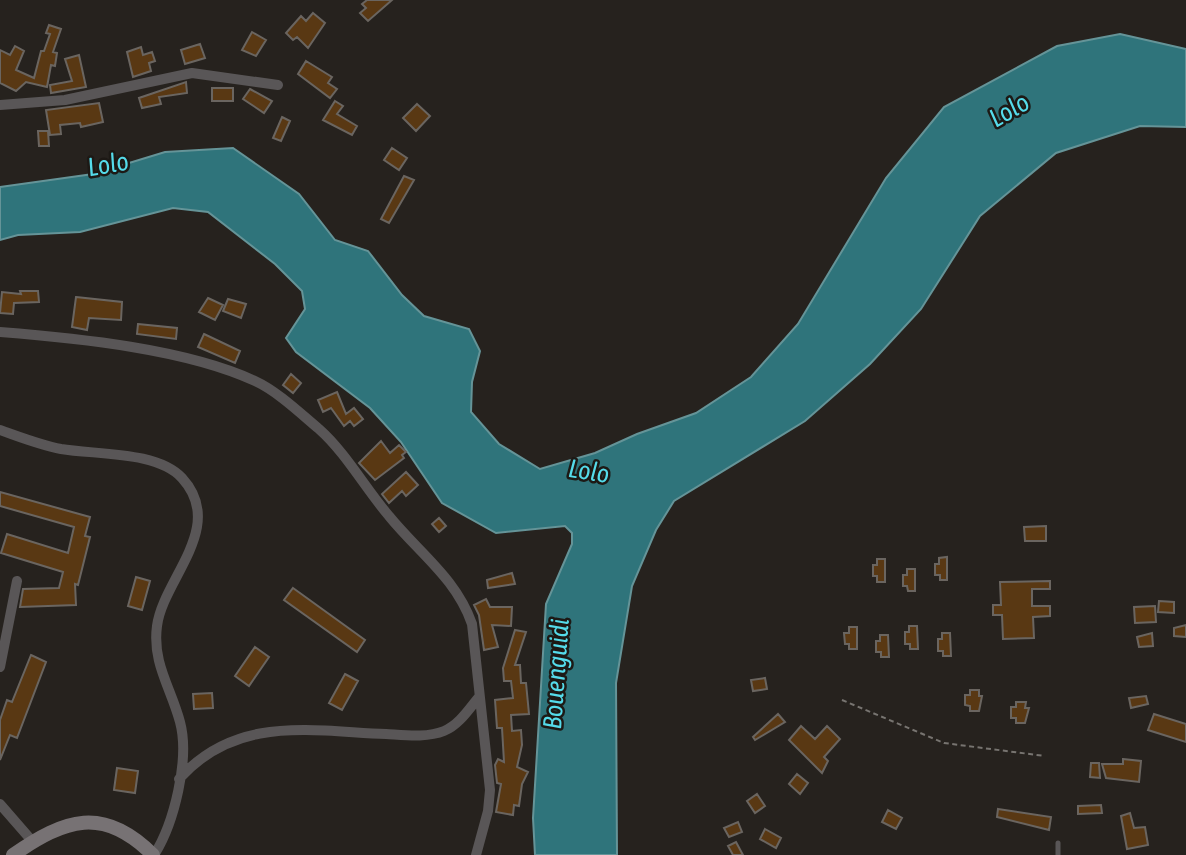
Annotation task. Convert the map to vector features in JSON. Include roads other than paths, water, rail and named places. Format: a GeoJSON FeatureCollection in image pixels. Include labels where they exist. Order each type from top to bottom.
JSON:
{"type":"FeatureCollection","features":[{"type":"Feature","properties":{"kind":"main road"},"geometry":{"type":"LineString","coordinates":[[13,855],[64,825],[97,822],[137,840],[153,855]]}},
{"type":"Feature","properties":{"kind":"street"},"geometry":{"type":"LineString","coordinates":[[0,105],[65,100],[191,73],[278,85]]}},
{"type":"Feature","properties":{"kind":"street"},"geometry":{"type":"LineString","coordinates":[[0,97],[13,104]]}},
{"type":"Feature","properties":{"kind":"street"},"geometry":{"type":"LineString","coordinates":[[0,332],[99,342],[202,361],[258,382],[321,431],[388,516],[452,583],[464,601],[472,624],[490,790],[488,811],[475,855]]}},
{"type":"Feature","properties":{"kind":"street"},"geometry":{"type":"LineString","coordinates":[[0,430],[59,449],[154,460],[183,479],[194,498],[197,513],[188,559],[157,625],[160,676],[180,722],[183,739],[179,779],[165,838],[153,855]]}},
{"type":"Feature","properties":{"kind":"street"},"geometry":{"type":"LineString","coordinates":[[0,667],[17,581]]}},
{"type":"Feature","properties":{"kind":"street"},"geometry":{"type":"LineString","coordinates":[[179,779],[206,752],[247,736],[301,730],[404,736],[434,734],[454,725],[479,697]]}},
{"type":"Feature","properties":{"kind":"street"},"geometry":{"type":"LineString","coordinates":[[0,804],[30,847]]}},
{"type":"Feature","properties":{"kind":"lane"},"geometry":{"type":"LineString","coordinates":[[1058,843],[1058,855]]}},
{"type":"Feature","properties":{"kind":"water"},"geometry":{"type":"Polygon","coordinates":[[[1120,34],[1186,49],[1186,127],[1140,126],[1056,153],[980,216],[921,309],[870,364],[805,421],[674,501],[656,530],[632,586],[616,683],[617,855],[535,855],[533,818],[546,604],[572,544],[572,533],[565,526],[496,533],[442,503],[401,442],[370,408],[296,352],[286,338],[305,309],[302,291],[275,264],[208,212],[173,208],[80,232],[18,235],[0,240],[0,187],[93,174],[165,152],[233,148],[299,194],[335,240],[368,251],[402,295],[424,316],[469,329],[480,351],[472,382],[471,412],[499,444],[540,469],[595,453],[637,434],[696,413],[751,377],[798,324],[886,178],[944,107],[1057,46],[1120,34]]]}},
{"type":"Feature","properties":{"kind":"water label","name":"Lolo"},"geometry":{"type":"Point","coordinates":[1009,110]}},
{"type":"Feature","properties":{"kind":"water label","name":"Lolo"},"geometry":{"type":"Point","coordinates":[108,164]}},
{"type":"Feature","properties":{"kind":"water label","name":"Lolo"},"geometry":{"type":"Point","coordinates":[589,471]}},
{"type":"Feature","properties":{"kind":"water label","name":"Bouenguidi"},"geometry":{"type":"Point","coordinates":[556,674]}}]}
